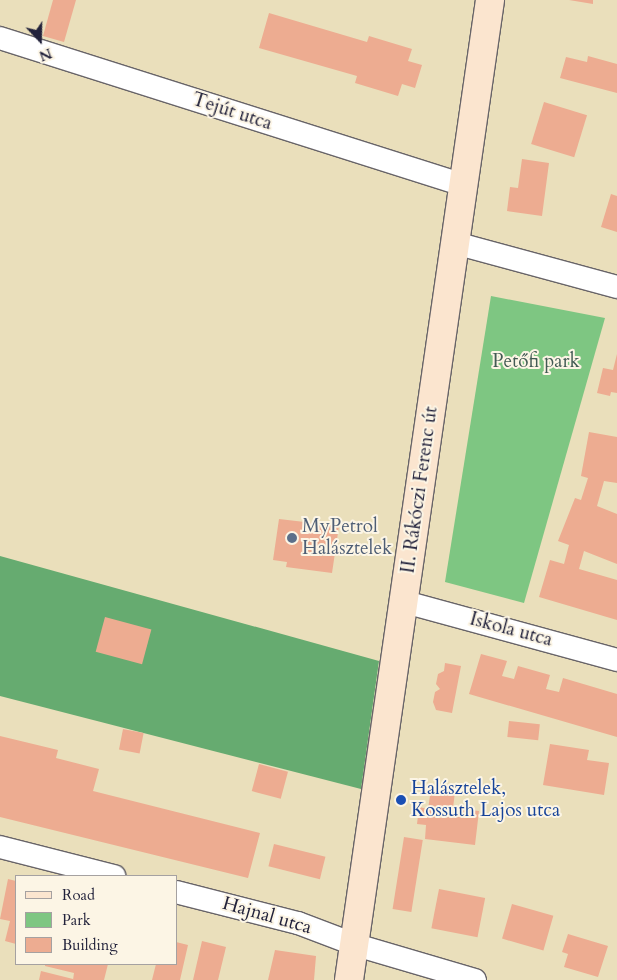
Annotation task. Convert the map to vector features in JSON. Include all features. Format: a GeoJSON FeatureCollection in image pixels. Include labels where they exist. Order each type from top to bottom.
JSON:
{"type":"FeatureCollection","features":[{"type":"Feature","properties":{"kind":"main road","name":"II. Rákóczi Ferenc út"},"geometry":{"type":"LineString","coordinates":[[350,980],[490,0]]}},
{"type":"Feature","properties":{"kind":"street","name":"Tejút utca"},"geometry":{"type":"LineString","coordinates":[[0,38],[464,186]]}},
{"type":"Feature","properties":{"kind":"street"},"geometry":{"type":"LineString","coordinates":[[455,243],[617,287]]}},
{"type":"Feature","properties":{"kind":"street","name":"Iskola utca"},"geometry":{"type":"LineString","coordinates":[[405,602],[617,660]]}},
{"type":"Feature","properties":{"kind":"street"},"geometry":{"type":"LineString","coordinates":[[0,847],[110,875]]}},
{"type":"Feature","properties":{"kind":"street","name":"Hajnal utca"},"geometry":{"type":"LineString","coordinates":[[178,893],[298,923],[356,945],[475,980]]}},
{"type":"Feature","properties":{"kind":"green space","name":"Petőfi park"},"geometry":{"type":"Polygon","coordinates":[[[491,296],[605,318],[524,603],[445,582],[491,296]]]}},
{"type":"Feature","properties":{"kind":"green space"},"geometry":{"type":"Polygon","coordinates":[[[0,556],[379,661],[361,789],[0,696],[0,556]]]}},
{"type":"Feature","properties":{"kind":"building"},"geometry":{"type":"Polygon","coordinates":[[[53,0],[76,0],[64,42],[43,36],[53,0]]]}},
{"type":"Feature","properties":{"kind":"building"},"geometry":{"type":"Polygon","coordinates":[[[569,0],[593,0],[593,4],[569,0]]]}},
{"type":"Feature","properties":{"kind":"building"},"geometry":{"type":"Polygon","coordinates":[[[269,13],[367,42],[369,36],[412,49],[408,61],[422,65],[415,88],[402,84],[398,96],[355,83],[357,76],[259,48],[269,13]]]}},
{"type":"Feature","properties":{"kind":"building"},"geometry":{"type":"Polygon","coordinates":[[[588,56],[617,64],[617,93],[560,78],[566,57],[587,62],[588,56]]]}},
{"type":"Feature","properties":{"kind":"building"},"geometry":{"type":"Polygon","coordinates":[[[544,102],[587,115],[574,157],[531,144],[544,102]]]}},
{"type":"Feature","properties":{"kind":"building"},"geometry":{"type":"Polygon","coordinates":[[[522,159],[549,163],[542,216],[507,211],[510,187],[518,188],[522,159]]]}},
{"type":"Feature","properties":{"kind":"building"},"geometry":{"type":"Polygon","coordinates":[[[611,194],[617,196],[617,232],[601,227],[611,194]]]}},
{"type":"Feature","properties":{"kind":"building"},"geometry":{"type":"Polygon","coordinates":[[[617,354],[617,393],[611,392],[610,396],[597,393],[603,368],[613,370],[617,354]]]}},
{"type":"Feature","properties":{"kind":"building"},"geometry":{"type":"Polygon","coordinates":[[[589,432],[617,437],[617,483],[604,481],[597,506],[617,514],[617,564],[584,551],[579,569],[617,580],[617,620],[539,597],[550,560],[564,564],[569,545],[558,541],[575,498],[581,500],[588,478],[581,476],[589,432]]]}},
{"type":"Feature","properties":{"kind":"building"},"geometry":{"type":"Polygon","coordinates":[[[279,519],[339,526],[332,573],[286,567],[287,562],[273,560],[279,519]]]}},
{"type":"Feature","properties":{"kind":"building"},"geometry":{"type":"Polygon","coordinates":[[[105,617],[151,629],[142,664],[96,652],[105,617]]]}},
{"type":"Feature","properties":{"kind":"building"},"geometry":{"type":"Polygon","coordinates":[[[481,654],[507,661],[502,676],[514,679],[518,666],[550,675],[546,689],[559,692],[563,678],[617,694],[617,737],[469,694],[481,654]]]}},
{"type":"Feature","properties":{"kind":"building"},"geometry":{"type":"Polygon","coordinates":[[[445,663],[461,666],[452,713],[436,710],[433,702],[435,692],[440,689],[436,684],[438,674],[444,671],[445,663]]]}},
{"type":"Feature","properties":{"kind":"building"},"geometry":{"type":"Polygon","coordinates":[[[509,721],[540,724],[538,740],[507,737],[509,721]]]}},
{"type":"Feature","properties":{"kind":"building"},"geometry":{"type":"Polygon","coordinates":[[[123,729],[144,733],[140,754],[119,750],[123,729]]]}},
{"type":"Feature","properties":{"kind":"building"},"geometry":{"type":"Polygon","coordinates":[[[0,736],[58,750],[56,758],[99,769],[93,791],[260,833],[248,878],[0,817],[0,736]]]}},
{"type":"Feature","properties":{"kind":"building"},"geometry":{"type":"Polygon","coordinates":[[[550,744],[589,750],[587,760],[609,763],[604,795],[543,785],[550,744]]]}},
{"type":"Feature","properties":{"kind":"building"},"geometry":{"type":"Polygon","coordinates":[[[259,764],[288,772],[281,799],[252,791],[259,764]]]}},
{"type":"Feature","properties":{"kind":"building"},"geometry":{"type":"Polygon","coordinates":[[[431,789],[455,792],[453,808],[479,811],[475,845],[425,839],[426,825],[417,824],[419,807],[428,809],[431,789]]]}},
{"type":"Feature","properties":{"kind":"building"},"geometry":{"type":"Polygon","coordinates":[[[404,837],[423,840],[411,912],[393,909],[404,837]]]}},
{"type":"Feature","properties":{"kind":"building"},"geometry":{"type":"Polygon","coordinates":[[[274,844],[325,857],[320,879],[268,866],[274,844]]]}},
{"type":"Feature","properties":{"kind":"building"},"geometry":{"type":"Polygon","coordinates":[[[8,879],[15,881],[15,944],[5,941],[10,921],[0,919],[8,879]]]}},
{"type":"Feature","properties":{"kind":"building"},"geometry":{"type":"Polygon","coordinates":[[[439,889],[485,898],[478,937],[431,928],[439,889]]]}},
{"type":"Feature","properties":{"kind":"building"},"geometry":{"type":"Polygon","coordinates":[[[512,904],[553,916],[543,950],[502,939],[512,904]]]}},
{"type":"Feature","properties":{"kind":"building"},"geometry":{"type":"Polygon","coordinates":[[[568,934],[608,946],[598,977],[564,967],[568,954],[562,952],[568,934]]]}},
{"type":"Feature","properties":{"kind":"building"},"geometry":{"type":"Polygon","coordinates":[[[202,941],[226,947],[218,980],[193,980],[202,941]]]}},
{"type":"Feature","properties":{"kind":"building"},"geometry":{"type":"Polygon","coordinates":[[[178,942],[188,945],[180,980],[152,980],[156,965],[178,965],[178,942]]]}},
{"type":"Feature","properties":{"kind":"building"},"geometry":{"type":"Polygon","coordinates":[[[275,950],[316,956],[314,980],[268,980],[275,950]]]}},
{"type":"Feature","properties":{"kind":"building"},"geometry":{"type":"Polygon","coordinates":[[[108,965],[104,980],[73,980],[74,973],[45,966],[108,965]]]}},
{"type":"Feature","properties":{"kind":"building"},"geometry":{"type":"Polygon","coordinates":[[[41,971],[73,979],[73,980],[39,980],[41,971]]]}},
{"type":"Feature","properties":{"kind":"place","name":"MyPetrol Halásztelek"},"geometry":{"type":"Point","coordinates":[292,538]}},
{"type":"Feature","properties":{"kind":"place","name":"Halásztelek, Kossuth Lajos utca"},"geometry":{"type":"Point","coordinates":[401,800]}}]}
